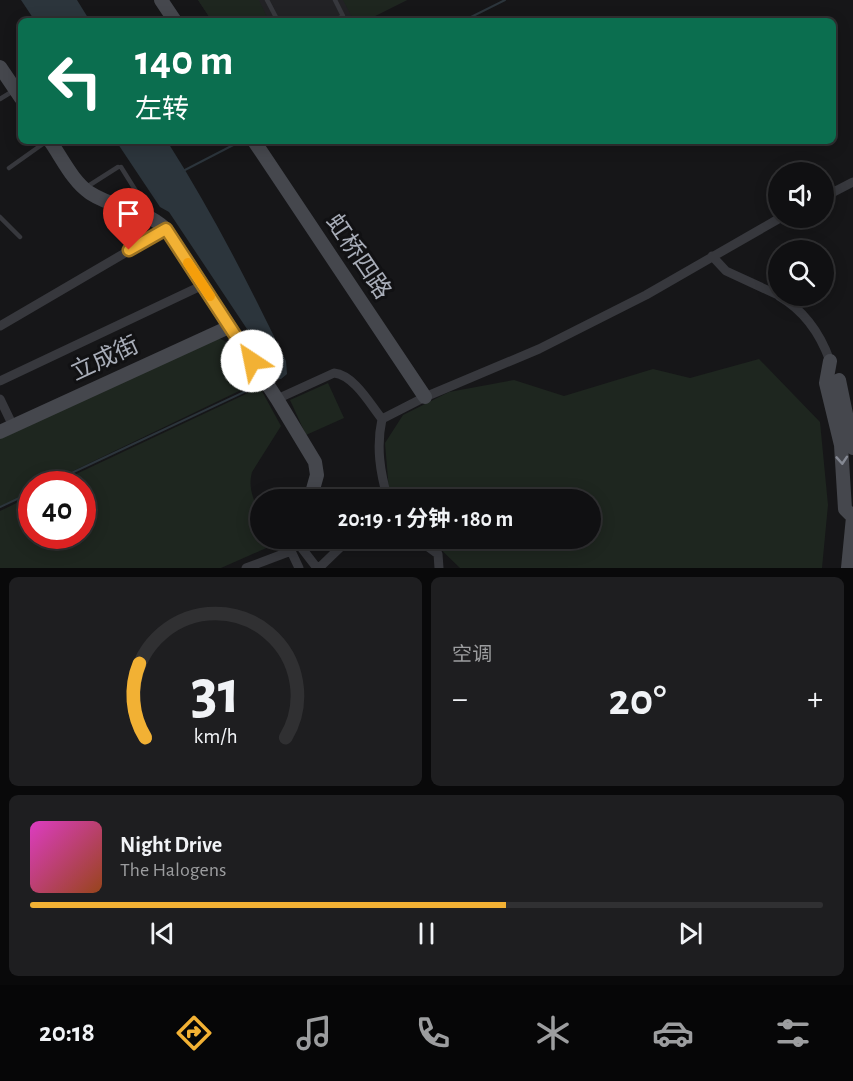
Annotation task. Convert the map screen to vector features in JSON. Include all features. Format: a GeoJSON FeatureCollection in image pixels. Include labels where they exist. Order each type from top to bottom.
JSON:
{"type":"FeatureCollection","features":[{"type":"Feature","properties":{"kind":"street"},"geometry":{"type":"LineString","coordinates":[[161,0],[173,18]]}},
{"type":"Feature","properties":{"kind":"street"},"geometry":{"type":"LineString","coordinates":[[0,67],[18,93]]}},
{"type":"Feature","properties":{"kind":"street"},"geometry":{"type":"LineString","coordinates":[[51,144],[84,188],[100,198],[152,217],[166,229],[277,399],[316,466],[313,489]]}},
{"type":"Feature","properties":{"kind":"street","name":"虹桥四路"},"geometry":{"type":"LineString","coordinates":[[256,144],[425,397]]}},
{"type":"Feature","properties":{"kind":"street"},"geometry":{"type":"LineString","coordinates":[[834,192],[853,182]]}},
{"type":"Feature","properties":{"kind":"street"},"geometry":{"type":"LineString","coordinates":[[382,419],[425,397],[575,331],[684,276],[712,256],[768,225]]}},
{"type":"Feature","properties":{"kind":"street"},"geometry":{"type":"LineString","coordinates":[[0,326],[166,229]]}},
{"type":"Feature","properties":{"kind":"street"},"geometry":{"type":"LineString","coordinates":[[712,256],[726,271],[768,290]]}},
{"type":"Feature","properties":{"kind":"street"},"geometry":{"type":"LineString","coordinates":[[0,381],[203,285]]}},
{"type":"Feature","properties":{"kind":"street"},"geometry":{"type":"LineString","coordinates":[[795,306],[812,325],[838,380],[846,428],[845,509],[853,517],[848,568]]}},
{"type":"Feature","properties":{"kind":"street","name":"立成街"},"geometry":{"type":"LineString","coordinates":[[6,429],[229,327]]}},
{"type":"Feature","properties":{"kind":"street"},"geometry":{"type":"LineString","coordinates":[[830,361],[826,383],[853,448]]}},
{"type":"Feature","properties":{"kind":"street"},"geometry":{"type":"LineString","coordinates":[[277,399],[334,373],[342,374],[350,379],[382,419],[378,439],[379,463],[385,489]]}},
{"type":"Feature","properties":{"kind":"street"},"geometry":{"type":"LineString","coordinates":[[838,380],[853,400]]}},
{"type":"Feature","properties":{"kind":"street"},"geometry":{"type":"LineString","coordinates":[[0,399],[6,429]]}},
{"type":"Feature","properties":{"kind":"street"},"geometry":{"type":"LineString","coordinates":[[246,568],[285,549]]}},
{"type":"Feature","properties":{"kind":"street"},"geometry":{"type":"LineString","coordinates":[[296,549],[299,568]]}},
{"type":"Feature","properties":{"kind":"street"},"geometry":{"type":"LineString","coordinates":[[300,549],[318,568],[338,549]]}},
{"type":"Feature","properties":{"kind":"street"},"geometry":{"type":"LineString","coordinates":[[431,549],[438,554],[439,568]]}},
{"type":"Feature","properties":{"kind":"lane"},"geometry":{"type":"LineString","coordinates":[[267,0],[276,18]]}},
{"type":"Feature","properties":{"kind":"lane"},"geometry":{"type":"LineString","coordinates":[[335,0],[343,16],[339,18]]}},
{"type":"Feature","properties":{"kind":"lane"},"geometry":{"type":"LineString","coordinates":[[0,99],[18,93]]}},
{"type":"Feature","properties":{"kind":"lane"},"geometry":{"type":"LineString","coordinates":[[9,168],[45,144]]}},
{"type":"Feature","properties":{"kind":"lane"},"geometry":{"type":"LineString","coordinates":[[84,188],[119,167],[152,217]]}},
{"type":"Feature","properties":{"kind":"lane"},"geometry":{"type":"LineString","coordinates":[[0,217],[20,237]]}},
{"type":"Feature","properties":{"kind":"shaded area"},"geometry":{"type":"Polygon","coordinates":[[[21,0],[77,0],[88,18],[33,18],[21,0]]]}},
{"type":"Feature","properties":{"kind":"shaded area"},"geometry":{"type":"Polygon","coordinates":[[[198,0],[407,0],[371,18],[210,18],[198,0]]]}},
{"type":"Feature","properties":{"kind":"shaded area"},"geometry":{"type":"Polygon","coordinates":[[[198,0],[259,0],[268,18],[210,18],[198,0]]]}},
{"type":"Feature","properties":{"kind":"shaded area"},"geometry":{"type":"Polygon","coordinates":[[[343,0],[407,0],[371,18],[352,18],[343,0]]]}},
{"type":"Feature","properties":{"kind":"shaded area"},"geometry":{"type":"Polygon","coordinates":[[[118,144],[169,144],[230,250],[286,361],[287,374],[281,379],[269,380],[267,377],[271,372],[261,350],[169,212],[160,207],[118,144]]]}},
{"type":"Feature","properties":{"kind":"shaded area"},"geometry":{"type":"Polygon","coordinates":[[[217,337],[240,349],[259,378],[239,391],[73,471],[18,471],[18,498],[0,507],[0,439],[217,337]]]}},
{"type":"Feature","properties":{"kind":"shaded area"},"geometry":{"type":"Polygon","coordinates":[[[759,359],[820,422],[828,505],[822,568],[460,568],[440,549],[601,549],[601,489],[389,489],[385,443],[403,415],[449,392],[514,380],[564,396],[653,369],[690,378],[759,359]]]}},
{"type":"Feature","properties":{"kind":"shaded area"},"geometry":{"type":"Polygon","coordinates":[[[328,383],[344,418],[306,435],[290,400],[328,383]]]}},
{"type":"Feature","properties":{"kind":"shaded area"},"geometry":{"type":"Polygon","coordinates":[[[258,384],[281,426],[252,472],[251,479],[250,549],[264,549],[221,568],[0,568],[0,511],[18,502],[18,549],[96,549],[96,471],[83,471],[248,393],[258,384]]]}},
{"type":"Feature","properties":{"kind":"waterway"},"geometry":{"type":"LineString","coordinates":[[469,18],[505,0]]}},
{"type":"Feature","properties":{"kind":"waterway"},"geometry":{"type":"LineString","coordinates":[[183,171],[235,144]]}},
{"type":"Feature","properties":{"kind":"waterway"},"geometry":{"type":"LineString","coordinates":[[76,471],[261,384]]}},
{"type":"Feature","properties":{"kind":"waterway"},"geometry":{"type":"LineString","coordinates":[[0,507],[18,499]]}},
{"type":"Feature","properties":{"kind":"slow traffic"},"geometry":{"type":"LineString","coordinates":[[188,263],[210,296]]}},
{"type":"Feature","properties":{"kind":"route"},"geometry":{"type":"LineString","coordinates":[[129,250],[166,229],[252,361]]}}]}
